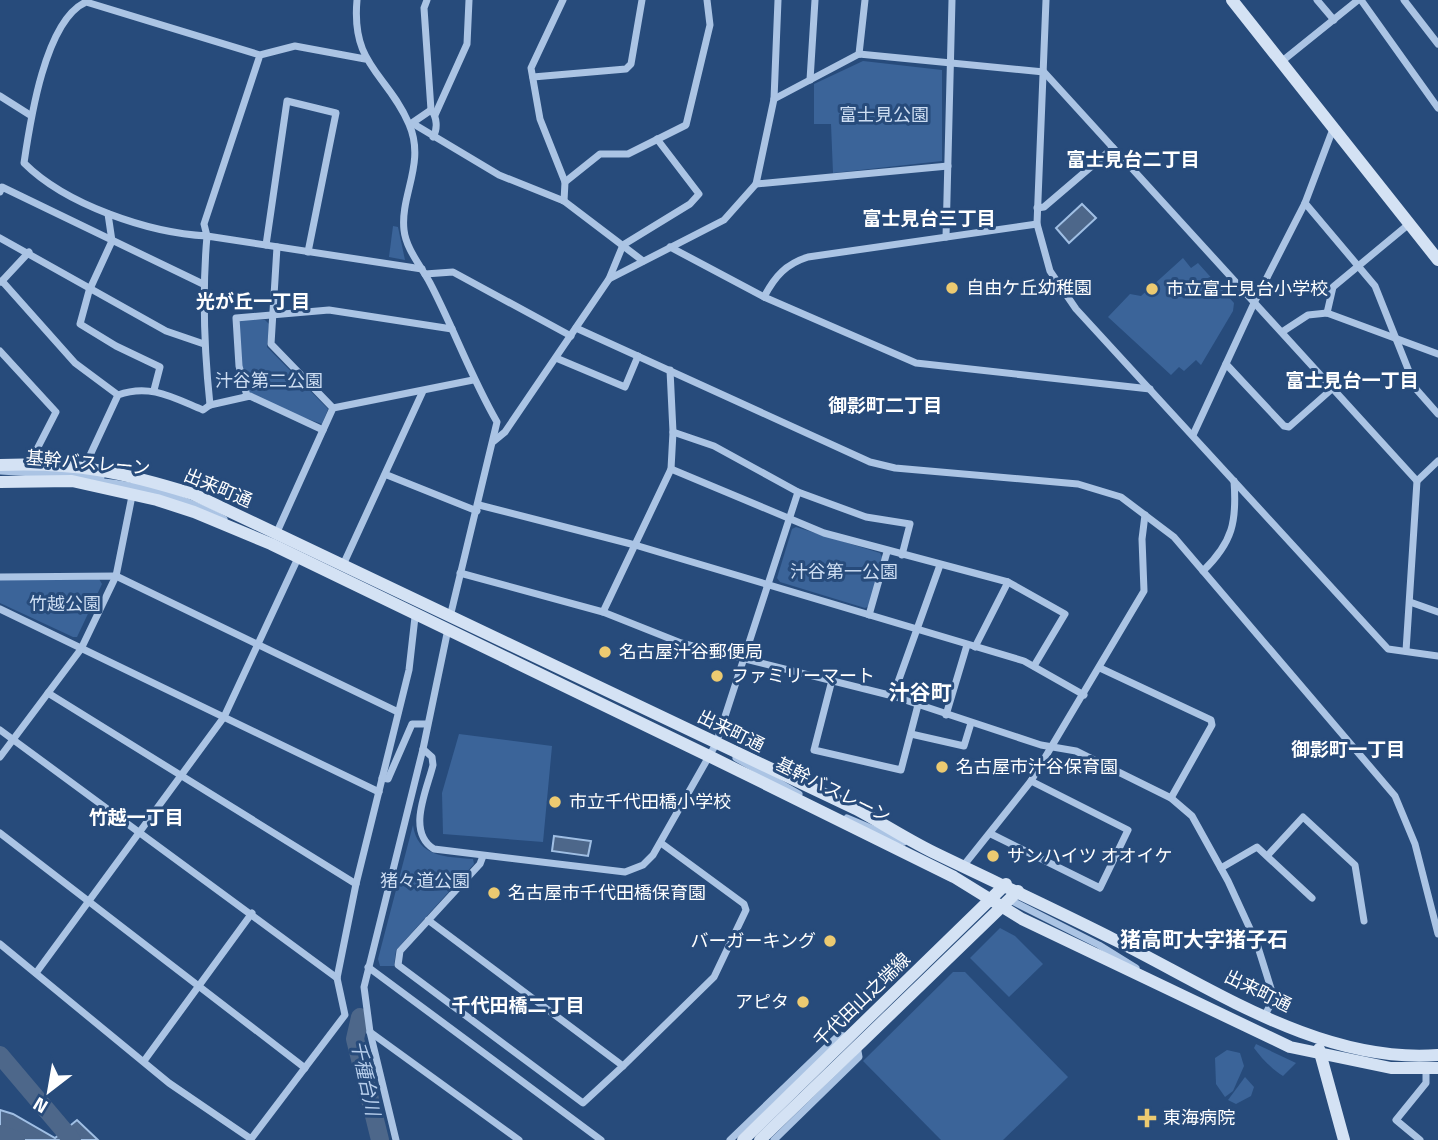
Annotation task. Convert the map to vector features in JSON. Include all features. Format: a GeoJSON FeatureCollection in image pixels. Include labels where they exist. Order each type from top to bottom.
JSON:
{"type":"FeatureCollection","features":[{"type":"Feature","properties":{"kind":"main road"},"geometry":{"type":"LineString","coordinates":[[1232,0],[1438,260]]}},
{"type":"Feature","properties":{"kind":"main road","name":"出来町通"},"geometry":{"type":"LineString","coordinates":[[0,465],[35,463],[81,477],[172,487],[274,538],[343,565],[681,726],[714,749],[954,877],[1003,896],[1316,1037],[1383,1053],[1438,1055]]}},
{"type":"Feature","properties":{"kind":"main road"},"geometry":{"type":"LineString","coordinates":[[81,477],[134,484],[194,513],[274,538]]}},
{"type":"Feature","properties":{"kind":"main road","name":"出来町通"},"geometry":{"type":"LineString","coordinates":[[0,482],[81,477]]}},
{"type":"Feature","properties":{"kind":"main road","name":"出来町通"},"geometry":{"type":"LineString","coordinates":[[274,538],[298,558],[415,617],[866,814],[938,855],[964,866],[1003,896],[1167,986],[1290,1047],[1391,1068],[1432,1069]]}},
{"type":"Feature","properties":{"kind":"main road","name":"千代田山之端線"},"geometry":{"type":"LineString","coordinates":[[743,1140],[824,1070],[1003,896]]}},
{"type":"Feature","properties":{"kind":"main road"},"geometry":{"type":"LineString","coordinates":[[1316,1037],[1344,1140]]}},
{"type":"Feature","properties":{"kind":"main road","name":"千代田山之端線"},"geometry":{"type":"LineString","coordinates":[[760,1140],[824,1070]]}},
{"type":"Feature","properties":{"kind":"street"},"geometry":{"type":"LineString","coordinates":[[357,0],[356,32],[365,60],[410,124],[416,150],[404,229],[452,329],[472,380],[497,422],[450,617],[424,750],[368,967],[365,1002],[370,1032],[397,1138]]}},
{"type":"Feature","properties":{"kind":"street"},"geometry":{"type":"LineString","coordinates":[[427,0],[424,8],[437,132],[433,137]]}},
{"type":"Feature","properties":{"kind":"street"},"geometry":{"type":"LineString","coordinates":[[410,124],[433,112],[467,44],[469,0]]}},
{"type":"Feature","properties":{"kind":"street"},"geometry":{"type":"LineString","coordinates":[[563,0],[531,68],[540,119],[565,182],[564,201]]}},
{"type":"Feature","properties":{"kind":"street"},"geometry":{"type":"LineString","coordinates":[[533,77],[626,69],[631,64],[642,0]]}},
{"type":"Feature","properties":{"kind":"street"},"geometry":{"type":"LineString","coordinates":[[565,182],[600,154],[628,154],[686,125],[710,25],[707,0]]}},
{"type":"Feature","properties":{"kind":"street"},"geometry":{"type":"LineString","coordinates":[[609,279],[724,219],[756,184],[774,99],[778,0]]}},
{"type":"Feature","properties":{"kind":"street"},"geometry":{"type":"LineString","coordinates":[[810,80],[815,0]]}},
{"type":"Feature","properties":{"kind":"street"},"geometry":{"type":"LineString","coordinates":[[859,54],[865,0]]}},
{"type":"Feature","properties":{"kind":"street"},"geometry":{"type":"LineString","coordinates":[[946,237],[952,0]]}},
{"type":"Feature","properties":{"kind":"street"},"geometry":{"type":"LineString","coordinates":[[1046,0],[1037,224],[1050,271],[1076,309],[1388,649],[1438,656]]}},
{"type":"Feature","properties":{"kind":"street"},"geometry":{"type":"LineString","coordinates":[[1317,0],[1334,20]]}},
{"type":"Feature","properties":{"kind":"street"},"geometry":{"type":"LineString","coordinates":[[1281,62],[1360,0],[1438,108]]}},
{"type":"Feature","properties":{"kind":"street"},"geometry":{"type":"LineString","coordinates":[[1404,0],[1438,44]]}},
{"type":"Feature","properties":{"kind":"street"},"geometry":{"type":"LineString","coordinates":[[365,60],[295,46],[260,55],[86,2],[75,7],[57,33],[30,115],[24,163],[40,179],[108,214],[183,235],[266,245],[423,272],[453,271],[571,336]]}},
{"type":"Feature","properties":{"kind":"street"},"geometry":{"type":"LineString","coordinates":[[774,99],[859,54],[1044,72],[1417,481]]}},
{"type":"Feature","properties":{"kind":"street"},"geometry":{"type":"LineString","coordinates":[[210,405],[204,344],[203,284],[207,236],[204,224],[260,55]]}},
{"type":"Feature","properties":{"kind":"street"},"geometry":{"type":"LineString","coordinates":[[0,96],[30,115]]}},
{"type":"Feature","properties":{"kind":"street"},"geometry":{"type":"LineString","coordinates":[[266,245],[287,101],[337,113],[308,252]]}},
{"type":"Feature","properties":{"kind":"street"},"geometry":{"type":"LineString","coordinates":[[410,124],[499,175],[564,201],[643,261]]}},
{"type":"Feature","properties":{"kind":"street"},"geometry":{"type":"LineString","coordinates":[[1194,435],[1255,301],[1305,204],[1334,128]]}},
{"type":"Feature","properties":{"kind":"street"},"geometry":{"type":"LineString","coordinates":[[494,442],[505,432],[609,279],[623,245],[690,204],[699,194],[657,139]]}},
{"type":"Feature","properties":{"kind":"street"},"geometry":{"type":"LineString","coordinates":[[1037,208],[1044,207],[1112,148]]}},
{"type":"Feature","properties":{"kind":"street"},"geometry":{"type":"LineString","coordinates":[[756,184],[948,166]]}},
{"type":"Feature","properties":{"kind":"street"},"geometry":{"type":"LineString","coordinates":[[0,192],[2,187],[203,284]]}},
{"type":"Feature","properties":{"kind":"street"},"geometry":{"type":"LineString","coordinates":[[1305,204],[1375,286],[1416,389],[1438,414]]}},
{"type":"Feature","properties":{"kind":"street"},"geometry":{"type":"LineString","coordinates":[[108,214],[112,241],[89,291],[80,324],[160,367],[154,390]]}},
{"type":"Feature","properties":{"kind":"street"},"geometry":{"type":"LineString","coordinates":[[1326,313],[1333,287],[1409,223]]}},
{"type":"Feature","properties":{"kind":"street"},"geometry":{"type":"LineString","coordinates":[[764,297],[774,279],[791,262],[808,257],[1037,224]]}},
{"type":"Feature","properties":{"kind":"street"},"geometry":{"type":"LineString","coordinates":[[0,238],[29,252],[89,291],[166,331],[204,344]]}},
{"type":"Feature","properties":{"kind":"street"},"geometry":{"type":"LineString","coordinates":[[277,247],[271,344],[333,408]]}},
{"type":"Feature","properties":{"kind":"street"},"geometry":{"type":"LineString","coordinates":[[670,247],[764,297],[916,363],[1151,389]]}},
{"type":"Feature","properties":{"kind":"street"},"geometry":{"type":"LineString","coordinates":[[29,252],[1,281],[75,363],[118,395]]}},
{"type":"Feature","properties":{"kind":"street"},"geometry":{"type":"LineString","coordinates":[[247,396],[239,366],[236,318],[329,310],[452,329]]}},
{"type":"Feature","properties":{"kind":"street"},"geometry":{"type":"LineString","coordinates":[[1282,332],[1308,315],[1326,313],[1438,354]]}},
{"type":"Feature","properties":{"kind":"street"},"geometry":{"type":"LineString","coordinates":[[576,328],[870,462],[895,468],[1078,484],[1121,497],[1174,537],[1395,796],[1415,844],[1438,933]]}},
{"type":"Feature","properties":{"kind":"street"},"geometry":{"type":"LineString","coordinates":[[0,351],[56,412],[35,453],[35,463]]}},
{"type":"Feature","properties":{"kind":"street"},"geometry":{"type":"LineString","coordinates":[[556,358],[625,387],[638,356]]}},
{"type":"Feature","properties":{"kind":"street"},"geometry":{"type":"LineString","coordinates":[[1226,364],[1284,426],[1289,426],[1333,388]]}},
{"type":"Feature","properties":{"kind":"street"},"geometry":{"type":"LineString","coordinates":[[603,612],[671,469],[673,432],[670,370]]}},
{"type":"Feature","properties":{"kind":"street"},"geometry":{"type":"LineString","coordinates":[[333,408],[472,380]]}},
{"type":"Feature","properties":{"kind":"street"},"geometry":{"type":"LineString","coordinates":[[81,477],[118,395],[135,389],[154,390],[203,410],[210,405],[247,396],[323,430]]}},
{"type":"Feature","properties":{"kind":"street"},"geometry":{"type":"LineString","coordinates":[[343,565],[387,475],[423,391]]}},
{"type":"Feature","properties":{"kind":"street"},"geometry":{"type":"LineString","coordinates":[[274,538],[333,408]]}},
{"type":"Feature","properties":{"kind":"street"},"geometry":{"type":"LineString","coordinates":[[673,432],[714,446],[798,492],[866,517],[911,524],[902,555]]}},
{"type":"Feature","properties":{"kind":"street"},"geometry":{"type":"LineString","coordinates":[[1406,651],[1417,481],[1438,461]]}},
{"type":"Feature","properties":{"kind":"street"},"geometry":{"type":"LineString","coordinates":[[671,469],[790,520],[887,551],[1009,582],[1065,614],[1034,666]]}},
{"type":"Feature","properties":{"kind":"street","name":"基幹バスレーン"},"geometry":{"type":"LineString","coordinates":[[0,471],[81,477]]}},
{"type":"Feature","properties":{"kind":"street"},"geometry":{"type":"LineString","coordinates":[[387,475],[478,508],[635,545],[971,645],[1034,666],[1084,695]]}},
{"type":"Feature","properties":{"kind":"street"},"geometry":{"type":"LineString","coordinates":[[1203,571],[1222,549],[1233,528],[1236,514],[1234,481]]}},
{"type":"Feature","properties":{"kind":"street"},"geometry":{"type":"LineString","coordinates":[[0,757],[81,649],[116,576],[134,484]]}},
{"type":"Feature","properties":{"kind":"street"},"geometry":{"type":"LineString","coordinates":[[424,750],[432,757],[433,765],[420,819],[422,838],[434,849],[625,872],[643,865],[661,843],[714,749],[798,492]]}},
{"type":"Feature","properties":{"kind":"street"},"geometry":{"type":"LineString","coordinates":[[964,866],[991,834],[1054,747],[1144,591],[1142,539],[1145,515]]}},
{"type":"Feature","properties":{"kind":"street"},"geometry":{"type":"LineString","coordinates":[[869,615],[887,551]]}},
{"type":"Feature","properties":{"kind":"street"},"geometry":{"type":"LineString","coordinates":[[36,973],[224,717],[298,558]]}},
{"type":"Feature","properties":{"kind":"street"},"geometry":{"type":"LineString","coordinates":[[893,696],[940,565]]}},
{"type":"Feature","properties":{"kind":"street"},"geometry":{"type":"LineString","coordinates":[[460,573],[603,612],[681,643],[893,696],[971,723],[1076,751],[1171,798],[1192,816],[1221,868],[1257,944],[1274,998],[1265,1015]]}},
{"type":"Feature","properties":{"kind":"street"},"geometry":{"type":"LineString","coordinates":[[0,577],[116,576],[258,642],[398,712]]}},
{"type":"Feature","properties":{"kind":"street"},"geometry":{"type":"LineString","coordinates":[[946,715],[971,645],[1009,582]]}},
{"type":"Feature","properties":{"kind":"street"},"geometry":{"type":"LineString","coordinates":[[1410,602],[1438,612]]}},
{"type":"Feature","properties":{"kind":"street"},"geometry":{"type":"LineString","coordinates":[[0,609],[379,792]]}},
{"type":"Feature","properties":{"kind":"street"},"geometry":{"type":"LineString","coordinates":[[0,944],[169,1083],[251,1139],[345,1015],[337,978],[356,884],[410,670],[415,617]]}},
{"type":"Feature","properties":{"kind":"street"},"geometry":{"type":"LineString","coordinates":[[1100,668],[1211,720],[1213,725],[1171,798]]}},
{"type":"Feature","properties":{"kind":"street"},"geometry":{"type":"LineString","coordinates":[[832,680],[814,750],[901,771],[918,705]]}},
{"type":"Feature","properties":{"kind":"street"},"geometry":{"type":"LineString","coordinates":[[48,693],[356,884]]}},
{"type":"Feature","properties":{"kind":"street"},"geometry":{"type":"LineString","coordinates":[[911,734],[964,746],[971,723]]}},
{"type":"Feature","properties":{"kind":"street"},"geometry":{"type":"LineString","coordinates":[[382,778],[388,779],[412,724],[427,724]]}},
{"type":"Feature","properties":{"kind":"street"},"geometry":{"type":"LineString","coordinates":[[0,730],[139,834],[253,913],[337,978]]}},
{"type":"Feature","properties":{"kind":"street"},"geometry":{"type":"LineString","coordinates":[[991,834],[1100,888],[1128,830],[1031,781]]}},
{"type":"Feature","properties":{"kind":"street"},"geometry":{"type":"LineString","coordinates":[[1268,855],[1303,817],[1355,865],[1364,921]]}},
{"type":"Feature","properties":{"kind":"street"},"geometry":{"type":"LineString","coordinates":[[0,833],[305,1068]]}},
{"type":"Feature","properties":{"kind":"street"},"geometry":{"type":"LineString","coordinates":[[483,856],[480,864],[400,951],[398,965],[583,1103],[714,977],[746,910],[744,905],[661,843]]}},
{"type":"Feature","properties":{"kind":"street"},"geometry":{"type":"LineString","coordinates":[[1221,868],[1256,847],[1268,855],[1312,898]]}},
{"type":"Feature","properties":{"kind":"street"},"geometry":{"type":"LineString","coordinates":[[144,1061],[253,913]]}},
{"type":"Feature","properties":{"kind":"street"},"geometry":{"type":"LineString","coordinates":[[428,920],[623,1066]]}},
{"type":"Feature","properties":{"kind":"street"},"geometry":{"type":"LineString","coordinates":[[368,967],[601,1140]]}},
{"type":"Feature","properties":{"kind":"street"},"geometry":{"type":"LineString","coordinates":[[370,1032],[519,1140]]}},
{"type":"Feature","properties":{"kind":"street"},"geometry":{"type":"LineString","coordinates":[[730,1140],[839,1035],[853,1042],[859,1057],[774,1140]]}},
{"type":"Feature","properties":{"kind":"street"},"geometry":{"type":"LineString","coordinates":[[1420,1140],[1396,1120],[1426,1083],[1432,1069]]}},
{"type":"Feature","properties":{"kind":"green space","name":"富士見公園"},"geometry":{"type":"Polygon","coordinates":[[[863,61],[942,70],[942,161],[833,173],[831,124],[814,124],[814,84],[863,61]]]}},
{"type":"Feature","properties":{"kind":"green space"},"geometry":{"type":"Polygon","coordinates":[[[393,226],[398,227],[405,260],[389,257],[393,226]]]}},
{"type":"Feature","properties":{"kind":"green space"},"geometry":{"type":"Polygon","coordinates":[[[1183,258],[1191,268],[1198,263],[1234,303],[1233,311],[1201,365],[1196,360],[1184,371],[1179,367],[1171,375],[1108,317],[1130,294],[1141,296],[1183,258]]]}},
{"type":"Feature","properties":{"kind":"green space","name":"汁谷第二公園"},"geometry":{"type":"Polygon","coordinates":[[[241,320],[265,320],[269,324],[267,347],[328,409],[322,424],[249,398],[241,366],[238,323],[241,320]]]}},
{"type":"Feature","properties":{"kind":"green space","name":"汁谷第一公園"},"geometry":{"type":"Polygon","coordinates":[[[796,527],[880,553],[882,557],[869,606],[865,608],[780,582],[777,578],[792,529],[796,527]]]}},
{"type":"Feature","properties":{"kind":"green space","name":"竹越公園"},"geometry":{"type":"Polygon","coordinates":[[[99,579],[102,584],[77,637],[0,603],[0,580],[99,579]]]}},
{"type":"Feature","properties":{"kind":"green space"},"geometry":{"type":"Polygon","coordinates":[[[459,734],[552,746],[543,842],[443,834],[442,793],[459,734]]]}},
{"type":"Feature","properties":{"kind":"green space","name":"猪々道公園"},"geometry":{"type":"Polygon","coordinates":[[[413,825],[420,844],[427,849],[443,856],[473,859],[474,864],[396,950],[394,966],[380,966],[378,959],[413,825]]]}},
{"type":"Feature","properties":{"kind":"green space"},"geometry":{"type":"Polygon","coordinates":[[[1000,928],[1015,936],[1043,964],[1009,997],[970,958],[1000,928]]]}},
{"type":"Feature","properties":{"kind":"green space"},"geometry":{"type":"Polygon","coordinates":[[[953,972],[965,972],[1068,1077],[1003,1140],[941,1140],[863,1061],[953,972]]]}},
{"type":"Feature","properties":{"kind":"green space"},"geometry":{"type":"Polygon","coordinates":[[[1256,1044],[1296,1063],[1283,1076],[1260,1056],[1254,1048],[1256,1044]]]}},
{"type":"Feature","properties":{"kind":"green space"},"geometry":{"type":"Polygon","coordinates":[[[1227,1050],[1240,1053],[1244,1066],[1233,1091],[1225,1097],[1216,1084],[1215,1058],[1227,1050]]]}},
{"type":"Feature","properties":{"kind":"green space"},"geometry":{"type":"Polygon","coordinates":[[[1245,1077],[1254,1087],[1251,1096],[1236,1104],[1228,1100],[1245,1077]]]}},
{"type":"Feature","properties":{"kind":"shaded area"},"geometry":{"type":"Polygon","coordinates":[[[1082,204],[1096,218],[1069,243],[1056,228],[1082,204]]]}},
{"type":"Feature","properties":{"kind":"shaded area"},"geometry":{"type":"Polygon","coordinates":[[[554,836],[591,841],[588,856],[552,851],[554,836]]]}},
{"type":"Feature","properties":{"kind":"shaded area"},"geometry":{"type":"Polygon","coordinates":[[[0,1110],[13,1114],[55,1138],[77,1120],[98,1140],[17,1140],[0,1134],[0,1110]]]}},
{"type":"Feature","properties":{"kind":"waterway","name":"千種台川"},"geometry":{"type":"LineString","coordinates":[[360,1017],[355,1039],[380,1140]]}},
{"type":"Feature","properties":{"kind":"waterway"},"geometry":{"type":"LineString","coordinates":[[0,1055],[72,1140]]}},
{"type":"Feature","properties":{"kind":"waterway"},"geometry":{"type":"LineString","coordinates":[[0,1134],[16,1140]]}},
{"type":"Feature","properties":{"kind":"place","name":"自由ケ丘幼稚園"},"geometry":{"type":"Point","coordinates":[952,288]}},
{"type":"Feature","properties":{"kind":"place","name":"市立富士見台小学校"},"geometry":{"type":"Point","coordinates":[1152,289]}},
{"type":"Feature","properties":{"kind":"place","name":"名古屋汁谷郵便局"},"geometry":{"type":"Point","coordinates":[605,652]}},
{"type":"Feature","properties":{"kind":"place","name":"ファミリーマート"},"geometry":{"type":"Point","coordinates":[717,676]}},
{"type":"Feature","properties":{"kind":"place","name":"名古屋市汁谷保育園"},"geometry":{"type":"Point","coordinates":[942,767]}},
{"type":"Feature","properties":{"kind":"place","name":"市立千代田橋小学校"},"geometry":{"type":"Point","coordinates":[555,802]}},
{"type":"Feature","properties":{"kind":"place","name":"サンハイツ オオイケ"},"geometry":{"type":"Point","coordinates":[993,856]}},
{"type":"Feature","properties":{"kind":"place","name":"名古屋市千代田橋保育園"},"geometry":{"type":"Point","coordinates":[494,893]}},
{"type":"Feature","properties":{"kind":"place","name":"バーガーキング"},"geometry":{"type":"Point","coordinates":[830,941]}},
{"type":"Feature","properties":{"kind":"place","name":"アピタ"},"geometry":{"type":"Point","coordinates":[803,1002]}},
{"type":"Feature","properties":{"kind":"place","name":"東海病院"},"geometry":{"type":"Point","coordinates":[1147,1118]}},
{"type":"Feature","properties":{"kind":"district","name":"富士見台二丁目"},"geometry":{"type":"Point","coordinates":[1133,159]}},
{"type":"Feature","properties":{"kind":"district","name":"富士見台三丁目"},"geometry":{"type":"Point","coordinates":[929,218]}},
{"type":"Feature","properties":{"kind":"district","name":"光が丘一丁目"},"geometry":{"type":"Point","coordinates":[253,301]}},
{"type":"Feature","properties":{"kind":"district","name":"富士見台一丁目"},"geometry":{"type":"Point","coordinates":[1352,380]}},
{"type":"Feature","properties":{"kind":"district","name":"御影町二丁目"},"geometry":{"type":"Point","coordinates":[885,405]}},
{"type":"Feature","properties":{"kind":"district","name":"汁谷町"},"geometry":{"type":"Point","coordinates":[920,693]}},
{"type":"Feature","properties":{"kind":"district","name":"御影町一丁目"},"geometry":{"type":"Point","coordinates":[1348,749]}},
{"type":"Feature","properties":{"kind":"district","name":"竹越一丁目"},"geometry":{"type":"Point","coordinates":[136,817]}},
{"type":"Feature","properties":{"kind":"district","name":"猪高町大字猪子石"},"geometry":{"type":"Point","coordinates":[1204,940]}},
{"type":"Feature","properties":{"kind":"district","name":"千代田橋二丁目"},"geometry":{"type":"Point","coordinates":[518,1005]}}]}
